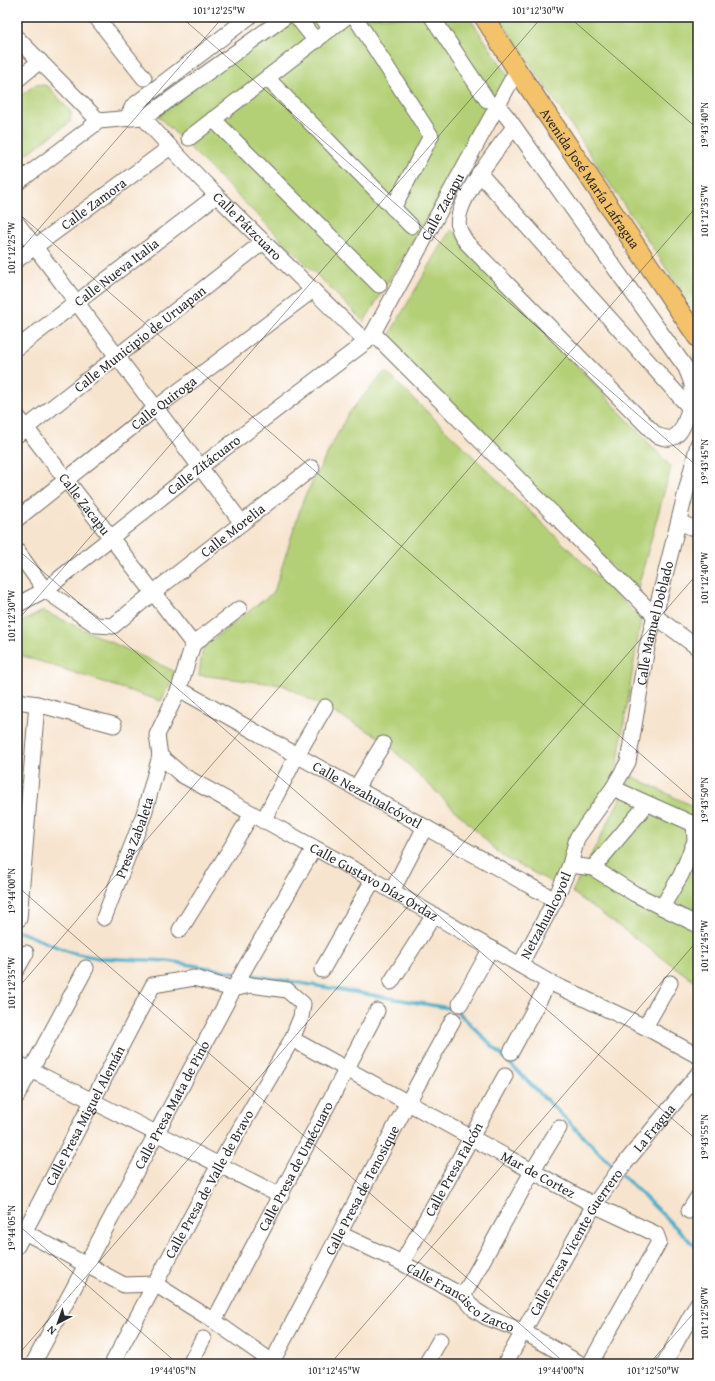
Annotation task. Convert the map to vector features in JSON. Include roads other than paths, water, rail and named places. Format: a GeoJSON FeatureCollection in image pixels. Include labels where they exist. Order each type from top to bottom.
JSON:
{"type":"FeatureCollection","features":[{"type":"Feature","properties":{"kind":"main road","name":"Avenida José María Lafragua"},"geometry":{"type":"LineString","coordinates":[[484,17],[698,338]]}},
{"type":"Feature","properties":{"kind":"street"},"geometry":{"type":"LineString","coordinates":[[96,17],[144,78]]}},
{"type":"Feature","properties":{"kind":"street"},"geometry":{"type":"LineString","coordinates":[[134,114],[249,17]]}},
{"type":"Feature","properties":{"kind":"street"},"geometry":{"type":"LineString","coordinates":[[17,183],[99,121],[155,110],[284,17]]}},
{"type":"Feature","properties":{"kind":"street"},"geometry":{"type":"LineString","coordinates":[[297,17],[316,41]]}},
{"type":"Feature","properties":{"kind":"street"},"geometry":{"type":"LineString","coordinates":[[322,17],[331,29]]}},
{"type":"Feature","properties":{"kind":"street"},"geometry":{"type":"LineString","coordinates":[[189,138],[346,17]]}},
{"type":"Feature","properties":{"kind":"street"},"geometry":{"type":"LineString","coordinates":[[355,17],[432,136],[393,208]]}},
{"type":"Feature","properties":{"kind":"street"},"geometry":{"type":"LineString","coordinates":[[432,17],[493,103],[514,127],[686,368],[691,379],[692,388],[691,416],[674,437],[665,438],[656,435],[466,242],[459,228],[459,214],[480,173],[514,127]]}},
{"type":"Feature","properties":{"kind":"street"},"geometry":{"type":"LineString","coordinates":[[17,38],[99,121]]}},
{"type":"Feature","properties":{"kind":"street"},"geometry":{"type":"LineString","coordinates":[[17,80],[40,61]]}},
{"type":"Feature","properties":{"kind":"street","name":"Calle Zacapu"},"geometry":{"type":"LineString","coordinates":[[370,338],[493,103],[518,70]]}},
{"type":"Feature","properties":{"kind":"street"},"geometry":{"type":"LineString","coordinates":[[267,78],[411,226]]}},
{"type":"Feature","properties":{"kind":"street","name":"Calle Pátzcuaro"},"geometry":{"type":"LineString","coordinates":[[134,114],[313,290],[370,338],[655,616],[698,648]]}},
{"type":"Feature","properties":{"kind":"street"},"geometry":{"type":"LineString","coordinates":[[214,119],[379,285]]}},
{"type":"Feature","properties":{"kind":"street","name":"Calle Zamora"},"geometry":{"type":"LineString","coordinates":[[17,260],[169,148]]}},
{"type":"Feature","properties":{"kind":"street"},"geometry":{"type":"LineString","coordinates":[[480,173],[691,416]]}},
{"type":"Feature","properties":{"kind":"street","name":"Calle Nueva Italia"},"geometry":{"type":"LineString","coordinates":[[17,348],[216,196]]}},
{"type":"Feature","properties":{"kind":"street"},"geometry":{"type":"LineString","coordinates":[[17,223],[242,523]]}},
{"type":"Feature","properties":{"kind":"street","name":"Calle Municipio de Uruapan"},"geometry":{"type":"LineString","coordinates":[[22,432],[264,242]]}},
{"type":"Feature","properties":{"kind":"street","name":"Calle Quiroga"},"geometry":{"type":"LineString","coordinates":[[17,519],[156,408],[313,290]]}},
{"type":"Feature","properties":{"kind":"street","name":"Calle Zitácuaro"},"geometry":{"type":"LineString","coordinates":[[17,605],[45,590],[200,467],[370,338]]}},
{"type":"Feature","properties":{"kind":"street","name":"Calle Zacapu"},"geometry":{"type":"LineString","coordinates":[[17,416],[22,432],[66,480],[193,644]]}},
{"type":"Feature","properties":{"kind":"street","name":"Calle Manuel Doblado"},"geometry":{"type":"LineString","coordinates":[[570,865],[577,838],[609,793],[628,762],[647,647],[698,444]]}},
{"type":"Feature","properties":{"kind":"street","name":"Calle Morelia"},"geometry":{"type":"LineString","coordinates":[[45,590],[96,625],[113,626],[312,468]]}},
{"type":"Feature","properties":{"kind":"street"},"geometry":{"type":"LineString","coordinates":[[679,522],[698,530]]}},
{"type":"Feature","properties":{"kind":"street"},"geometry":{"type":"LineString","coordinates":[[17,551],[45,590]]}},
{"type":"Feature","properties":{"kind":"street"},"geometry":{"type":"LineString","coordinates":[[160,756],[158,735],[179,689],[193,644],[239,609]]}},
{"type":"Feature","properties":{"kind":"street","name":"Calle Nezahualcóyotl"},"geometry":{"type":"LineString","coordinates":[[179,689],[555,900]]}},
{"type":"Feature","properties":{"kind":"street"},"geometry":{"type":"LineString","coordinates":[[17,701],[37,704],[114,725]]}},
{"type":"Feature","properties":{"kind":"street"},"geometry":{"type":"LineString","coordinates":[[18,919],[37,704]]}},
{"type":"Feature","properties":{"kind":"street"},"geometry":{"type":"LineString","coordinates":[[180,930],[257,817],[297,755],[325,707]]}},
{"type":"Feature","properties":{"kind":"street"},"geometry":{"type":"LineString","coordinates":[[356,788],[383,744]]}},
{"type":"Feature","properties":{"kind":"street","name":"Calle Gustavo Díaz Ordaz"},"geometry":{"type":"LineString","coordinates":[[160,756],[182,775],[374,880],[520,966],[549,982],[645,1027],[698,1056]]}},
{"type":"Feature","properties":{"kind":"street","name":"Presa Zabaleta"},"geometry":{"type":"LineString","coordinates":[[104,918],[144,814],[160,756]]}},
{"type":"Feature","properties":{"kind":"street"},"geometry":{"type":"LineString","coordinates":[[609,793],[647,804],[696,825],[695,841],[681,875],[662,907]]}},
{"type":"Feature","properties":{"kind":"street"},"geometry":{"type":"LineString","coordinates":[[593,868],[647,804]]}},
{"type":"Feature","properties":{"kind":"street"},"geometry":{"type":"LineString","coordinates":[[392,891],[426,827]]}},
{"type":"Feature","properties":{"kind":"street","name":"Calle Presa Mata de Pino"},"geometry":{"type":"LineString","coordinates":[[33,1364],[246,966],[314,848]]}},
{"type":"Feature","properties":{"kind":"street"},"geometry":{"type":"LineString","coordinates":[[570,865],[593,868],[635,894],[698,925]]}},
{"type":"Feature","properties":{"kind":"street","name":"Netzahualcoyotl"},"geometry":{"type":"LineString","coordinates":[[520,966],[555,900],[570,865]]}},
{"type":"Feature","properties":{"kind":"street"},"geometry":{"type":"LineString","coordinates":[[322,970],[374,880]]}},
{"type":"Feature","properties":{"kind":"street"},"geometry":{"type":"LineString","coordinates":[[391,982],[434,915]]}},
{"type":"Feature","properties":{"kind":"street"},"geometry":{"type":"LineString","coordinates":[[460,1004],[491,948]]}},
{"type":"Feature","properties":{"kind":"street"},"geometry":{"type":"LineString","coordinates":[[17,968],[26,953]]}},
{"type":"Feature","properties":{"kind":"street"},"geometry":{"type":"LineString","coordinates":[[17,1096],[86,968]]}},
{"type":"Feature","properties":{"kind":"street","name":"Calle Presa Miguel Alemán"},"geometry":{"type":"LineString","coordinates":[[17,1246],[20,1230],[92,1102],[153,985],[194,978],[236,985]]}},
{"type":"Feature","properties":{"kind":"street"},"geometry":{"type":"LineString","coordinates":[[511,1052],[549,982]]}},
{"type":"Feature","properties":{"kind":"street"},"geometry":{"type":"LineString","coordinates":[[645,1027],[670,983]]}},
{"type":"Feature","properties":{"kind":"street","name":"Calle Presa de Valle de Bravo"},"geometry":{"type":"LineString","coordinates":[[112,1364],[219,1165],[292,1039],[301,1017],[303,1004],[287,990],[251,985],[236,985]]}},
{"type":"Feature","properties":{"kind":"street","name":"Calle Presa de Umécuaro"},"geometry":{"type":"LineString","coordinates":[[214,1321],[377,1011]]}},
{"type":"Feature","properties":{"kind":"street","name":"Calle Presa de Tenosique"},"geometry":{"type":"LineString","coordinates":[[274,1363],[406,1103],[454,1020]]}},
{"type":"Feature","properties":{"kind":"street","name":"Mar de Cortez"},"geometry":{"type":"LineString","coordinates":[[292,1039],[532,1172],[594,1205],[656,1234],[659,1242],[590,1364]]}},
{"type":"Feature","properties":{"kind":"street"},"geometry":{"type":"LineString","coordinates":[[17,1063],[30,1071],[281,1196]]}},
{"type":"Feature","properties":{"kind":"street","name":"La Fragua"},"geometry":{"type":"LineString","coordinates":[[621,1168],[698,1074]]}},
{"type":"Feature","properties":{"kind":"street","name":"Calle Presa Falcón"},"geometry":{"type":"LineString","coordinates":[[402,1263],[505,1076]]}},
{"type":"Feature","properties":{"kind":"street"},"geometry":{"type":"LineString","coordinates":[[463,1296],[558,1128]]}},
{"type":"Feature","properties":{"kind":"street","name":"Calle Presa Vicente Guerrero"},"geometry":{"type":"LineString","coordinates":[[505,1364],[522,1331],[594,1205],[621,1168]]}},
{"type":"Feature","properties":{"kind":"street"},"geometry":{"type":"LineString","coordinates":[[689,1211],[698,1197]]}},
{"type":"Feature","properties":{"kind":"street"},"geometry":{"type":"LineString","coordinates":[[20,1230],[124,1285],[155,1284],[214,1321],[274,1363]]}},
{"type":"Feature","properties":{"kind":"street","name":"Calle Francisco Zarco"},"geometry":{"type":"LineString","coordinates":[[340,1234],[402,1263],[463,1296],[475,1310],[486,1317],[522,1331],[581,1364]]}},
{"type":"Feature","properties":{"kind":"street"},"geometry":{"type":"LineString","coordinates":[[664,1364],[698,1303]]}},
{"type":"Feature","properties":{"kind":"street"},"geometry":{"type":"LineString","coordinates":[[190,1364],[204,1339]]}},
{"type":"Feature","properties":{"kind":"street"},"geometry":{"type":"LineString","coordinates":[[426,1364],[440,1340]]}},
{"type":"Feature","properties":{"kind":"waterway"},"geometry":{"type":"LineString","coordinates":[[18,931],[69,952],[98,958],[168,961],[238,973]]}},
{"type":"Feature","properties":{"kind":"waterway"},"geometry":{"type":"LineString","coordinates":[[246,974],[455,1009],[616,1169]]}},
{"type":"Feature","properties":{"kind":"waterway"},"geometry":{"type":"LineString","coordinates":[[621,1174],[698,1249]]}}]}
